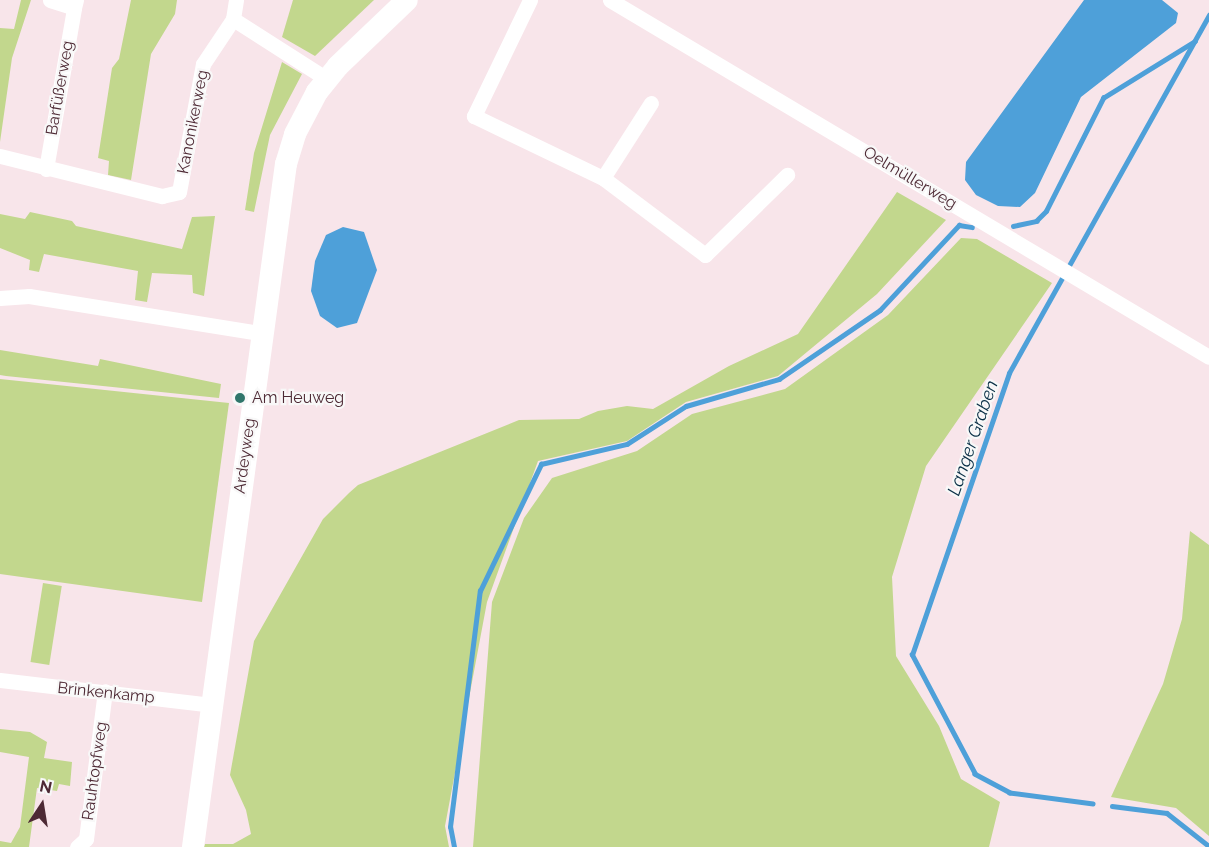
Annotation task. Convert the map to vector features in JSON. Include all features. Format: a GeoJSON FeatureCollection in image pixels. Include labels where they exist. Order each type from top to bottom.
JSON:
{"type":"FeatureCollection","features":[{"type":"Feature","properties":{"kind":"main road","name":"Ardeyweg"},"geometry":{"type":"LineString","coordinates":[[193,847],[261,333],[286,164],[307,109],[327,79],[407,0]]}},
{"type":"Feature","properties":{"kind":"street","name":"Barfüßerweg"},"geometry":{"type":"LineString","coordinates":[[46,169],[75,4],[50,0]]}},
{"type":"Feature","properties":{"kind":"street"},"geometry":{"type":"LineString","coordinates":[[236,0],[233,19],[327,79]]}},
{"type":"Feature","properties":{"kind":"street"},"geometry":{"type":"LineString","coordinates":[[530,0],[474,116],[603,178],[705,255],[787,175]]}},
{"type":"Feature","properties":{"kind":"street","name":"Oelmüllerweg"},"geometry":{"type":"LineString","coordinates":[[610,0],[1209,357]]}},
{"type":"Feature","properties":{"kind":"street","name":"Kanonikerweg"},"geometry":{"type":"LineString","coordinates":[[0,156],[162,196],[179,192],[203,64],[233,19]]}},
{"type":"Feature","properties":{"kind":"street"},"geometry":{"type":"LineString","coordinates":[[603,178],[651,104]]}},
{"type":"Feature","properties":{"kind":"street"},"geometry":{"type":"LineString","coordinates":[[0,298],[28,296],[261,333]]}},
{"type":"Feature","properties":{"kind":"street","name":"Brinkenkamp"},"geometry":{"type":"LineString","coordinates":[[0,680],[212,705]]}},
{"type":"Feature","properties":{"kind":"street","name":"Rauhtopfweg"},"geometry":{"type":"LineString","coordinates":[[77,847],[86,839],[105,691]]}},
{"type":"Feature","properties":{"kind":"green space"},"geometry":{"type":"Polygon","coordinates":[[[21,0],[31,0],[12,58],[0,142],[0,28],[14,29],[21,0]]]}},
{"type":"Feature","properties":{"kind":"green space"},"geometry":{"type":"Polygon","coordinates":[[[131,0],[177,0],[175,14],[151,54],[131,180],[108,175],[109,161],[98,158],[112,68],[119,59],[131,0]]]}},
{"type":"Feature","properties":{"kind":"green space"},"geometry":{"type":"Polygon","coordinates":[[[293,0],[374,0],[315,56],[282,37],[293,0]]]}},
{"type":"Feature","properties":{"kind":"green space"},"geometry":{"type":"Polygon","coordinates":[[[282,62],[302,74],[270,135],[254,212],[245,210],[254,153],[282,62]]]}},
{"type":"Feature","properties":{"kind":"green space"},"geometry":{"type":"Polygon","coordinates":[[[897,192],[946,220],[877,294],[778,376],[686,402],[627,441],[538,461],[487,602],[445,826],[449,847],[204,847],[205,844],[233,844],[251,834],[246,810],[230,775],[254,641],[323,519],[349,493],[358,485],[519,420],[579,419],[598,411],[627,406],[653,409],[729,366],[798,334],[897,192]]]}},
{"type":"Feature","properties":{"kind":"green space"},"geometry":{"type":"Polygon","coordinates":[[[30,212],[72,221],[76,226],[182,249],[192,217],[215,216],[204,296],[193,293],[192,275],[152,273],[147,302],[135,300],[138,271],[44,254],[39,272],[29,270],[30,260],[0,248],[0,214],[25,219],[30,212]]]}},
{"type":"Feature","properties":{"kind":"green space"},"geometry":{"type":"Polygon","coordinates":[[[961,238],[977,239],[1052,283],[926,466],[892,577],[896,656],[939,726],[961,779],[1000,802],[989,847],[473,847],[492,602],[524,518],[552,478],[637,451],[692,414],[785,389],[888,315],[961,238]]]}},
{"type":"Feature","properties":{"kind":"green space"},"geometry":{"type":"Polygon","coordinates":[[[0,350],[98,366],[100,359],[221,384],[219,398],[0,375],[0,350]]]}},
{"type":"Feature","properties":{"kind":"green space"},"geometry":{"type":"Polygon","coordinates":[[[0,379],[229,403],[202,602],[0,574],[0,379]]]}},
{"type":"Feature","properties":{"kind":"green space"},"geometry":{"type":"Polygon","coordinates":[[[1190,531],[1209,545],[1209,836],[1176,808],[1111,797],[1163,684],[1182,619],[1190,531]]]}},
{"type":"Feature","properties":{"kind":"green space"},"geometry":{"type":"Polygon","coordinates":[[[43,583],[62,586],[49,665],[30,662],[43,583]]]}},
{"type":"Feature","properties":{"kind":"green space"},"geometry":{"type":"Polygon","coordinates":[[[0,729],[30,732],[47,742],[44,758],[72,762],[70,786],[59,784],[57,791],[37,788],[29,847],[0,847],[0,841],[11,843],[20,827],[29,757],[0,752],[0,729]]]}},
{"type":"Feature","properties":{"kind":"water"},"geometry":{"type":"Polygon","coordinates":[[[1084,0],[1162,0],[1178,13],[1176,23],[1081,97],[1035,193],[1020,207],[998,206],[976,195],[965,180],[966,162],[1084,0]]]}},
{"type":"Feature","properties":{"kind":"water"},"geometry":{"type":"Polygon","coordinates":[[[343,227],[364,232],[377,270],[357,323],[337,328],[320,316],[311,291],[315,261],[326,235],[343,227]]]}},
{"type":"Feature","properties":{"kind":"waterway","name":"Langer Graben"},"geometry":{"type":"LineString","coordinates":[[1093,804],[1010,793],[975,774],[912,655],[1009,373],[1209,15]]}},
{"type":"Feature","properties":{"kind":"waterway"},"geometry":{"type":"LineString","coordinates":[[1013,226],[1036,221],[1046,211],[1103,98],[1195,41]]}},
{"type":"Feature","properties":{"kind":"waterway"},"geometry":{"type":"LineString","coordinates":[[454,847],[450,827],[480,591],[541,464],[627,444],[686,406],[779,379],[880,310],[959,225],[972,227]]}},
{"type":"Feature","properties":{"kind":"waterway","name":"Langer Graben"},"geometry":{"type":"LineString","coordinates":[[1112,806],[1167,813],[1209,846]]}},
{"type":"Feature","properties":{"kind":"place","name":"Am Heuweg"},"geometry":{"type":"Point","coordinates":[240,398]}}]}
